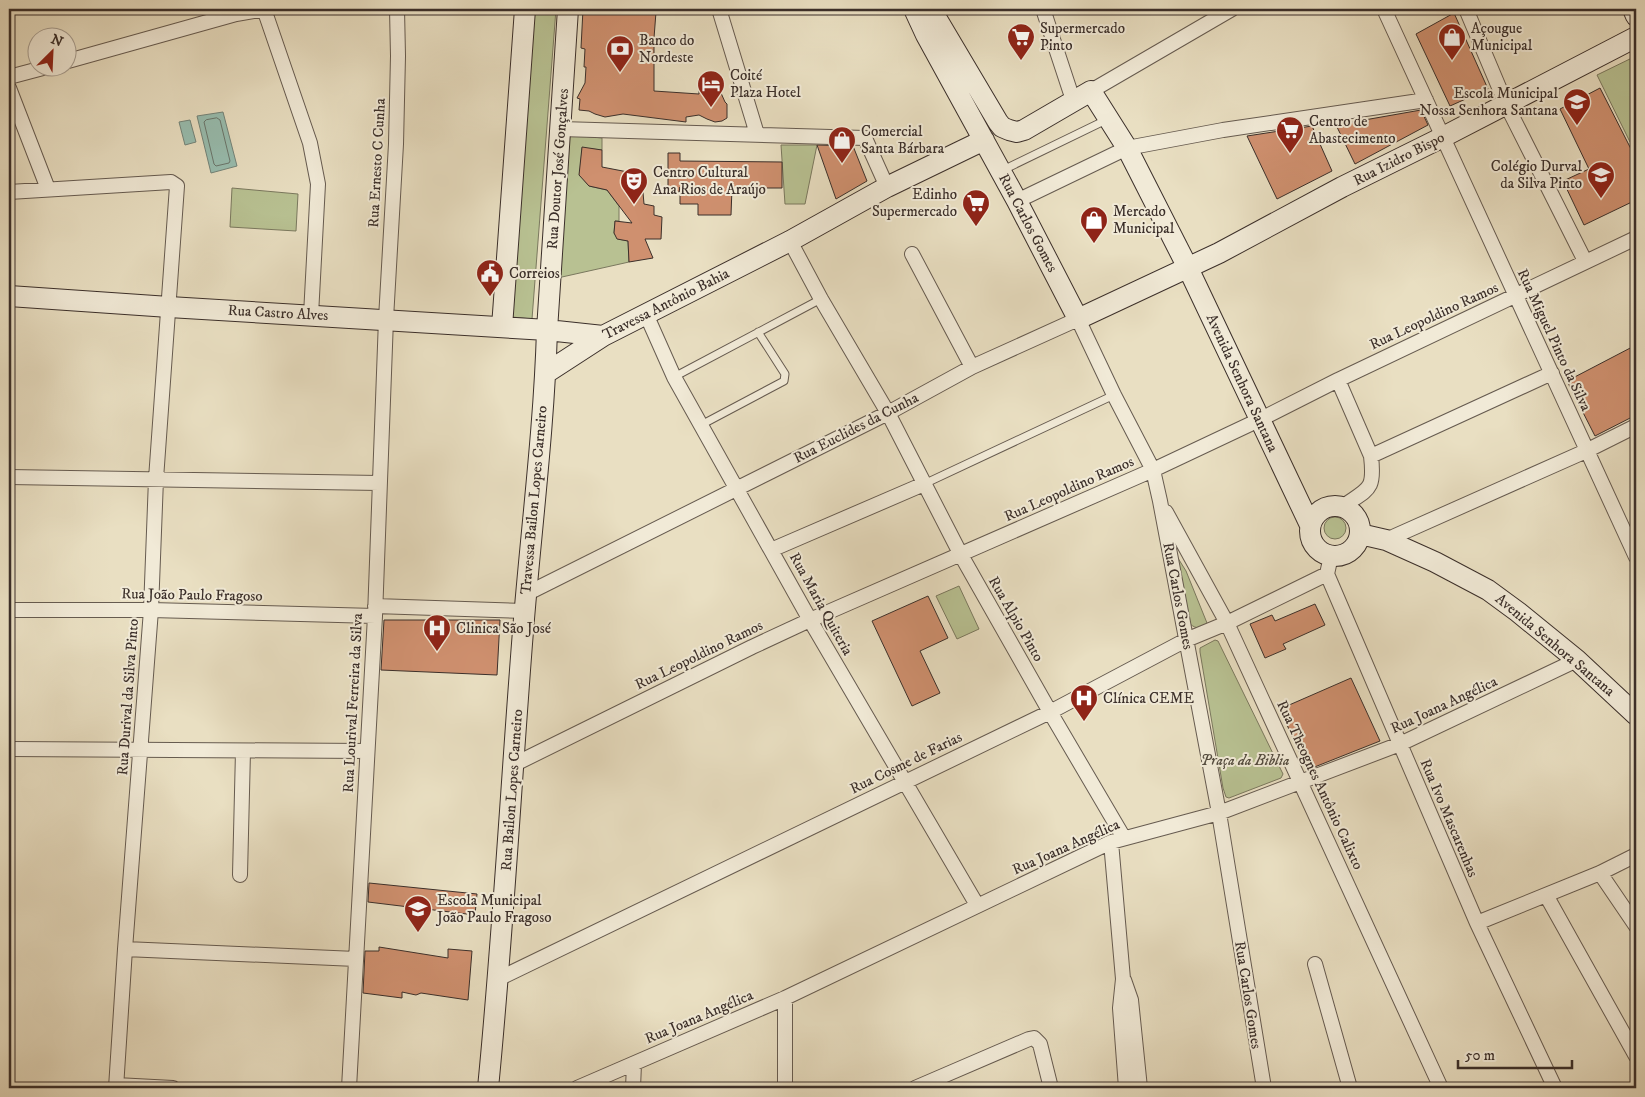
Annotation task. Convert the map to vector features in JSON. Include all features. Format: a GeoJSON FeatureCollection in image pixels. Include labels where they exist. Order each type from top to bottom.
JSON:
{"type":"FeatureCollection","features":[{"type":"Feature","properties":{"kind":"street"},"geometry":{"type":"LineString","coordinates":[[78,58],[236,14],[265,9],[310,143],[318,184],[311,315]]}},
{"type":"Feature","properties":{"kind":"street","name":"Rua Ernesto C Cunha"},"geometry":{"type":"LineString","coordinates":[[386,319],[396,144],[397,9]]}},
{"type":"Feature","properties":{"kind":"street"},"geometry":{"type":"LineString","coordinates":[[502,327],[525,9]]}},
{"type":"Feature","properties":{"kind":"street","name":"Rua Doutor José Gonçalves"},"geometry":{"type":"LineString","coordinates":[[547,330],[568,9]]}},
{"type":"Feature","properties":{"kind":"street"},"geometry":{"type":"LineString","coordinates":[[719,9],[758,134]]}},
{"type":"Feature","properties":{"kind":"street","name":"Rua Carlos Gomes"},"geometry":{"type":"LineString","coordinates":[[914,9],[926,35],[1017,201],[1153,470],[1219,813],[1264,1088]]}},
{"type":"Feature","properties":{"kind":"street"},"geometry":{"type":"LineString","coordinates":[[931,9],[998,122],[1009,130],[1017,132],[1024,130],[1232,9]]}},
{"type":"Feature","properties":{"kind":"street"},"geometry":{"type":"LineString","coordinates":[[1044,9],[1073,100]]}},
{"type":"Feature","properties":{"kind":"street"},"geometry":{"type":"LineString","coordinates":[[1466,9],[1506,104],[1586,261]]}},
{"type":"Feature","properties":{"kind":"street"},"geometry":{"type":"LineString","coordinates":[[1633,9],[1636,16]]}},
{"type":"Feature","properties":{"kind":"street","name":"Rua Miguel Pinto da Silva"},"geometry":{"type":"LineString","coordinates":[[1387,10],[1426,100],[1636,557]]}},
{"type":"Feature","properties":{"kind":"street","name":"Rua Izidro Bispo"},"geometry":{"type":"LineString","coordinates":[[1188,268],[1636,37]]}},
{"type":"Feature","properties":{"kind":"street"},"geometry":{"type":"LineString","coordinates":[[9,77],[28,72]]}},
{"type":"Feature","properties":{"kind":"street"},"geometry":{"type":"LineString","coordinates":[[9,88],[48,190],[9,192]]}},
{"type":"Feature","properties":{"kind":"street","name":"Avenida Senhora Santana"},"geometry":{"type":"LineString","coordinates":[[1091,91],[1127,148],[1188,268],[1310,525],[1312,541],[1316,548],[1323,553],[1329,565]]}},
{"type":"Feature","properties":{"kind":"street"},"geometry":{"type":"LineString","coordinates":[[1017,201],[1127,148],[1228,129],[1426,100]]}},
{"type":"Feature","properties":{"kind":"street"},"geometry":{"type":"LineString","coordinates":[[561,129],[865,138],[887,187]]}},
{"type":"Feature","properties":{"kind":"street","name":"Travessa Antônio Bahia"},"geometry":{"type":"LineString","coordinates":[[546,373],[603,336],[790,241],[887,187],[984,140]]}},
{"type":"Feature","properties":{"kind":"street","name":"Rua Durival da Silva Pinto"},"geometry":{"type":"LineString","coordinates":[[48,190],[171,182],[177,186],[156,479],[151,610],[116,1087]]}},
{"type":"Feature","properties":{"kind":"street","name":"Rua Leopoldino Ramos"},"geometry":{"type":"LineString","coordinates":[[513,765],[752,647],[1153,470],[1636,238]]}},
{"type":"Feature","properties":{"kind":"street"},"geometry":{"type":"LineString","coordinates":[[790,241],[821,299],[888,413]]}},
{"type":"Feature","properties":{"kind":"street"},"geometry":{"type":"LineString","coordinates":[[912,254],[972,367]]}},
{"type":"Feature","properties":{"kind":"street","name":"Rua Euclides da Cunha"},"geometry":{"type":"LineString","coordinates":[[526,603],[737,487],[888,413],[972,367],[1188,268]]}},
{"type":"Feature","properties":{"kind":"street","name":"Rua Castro Alves"},"geometry":{"type":"LineString","coordinates":[[9,296],[386,319],[547,330],[603,336]]}},
{"type":"Feature","properties":{"kind":"street","name":"Rua Maria Quiteria"},"geometry":{"type":"LineString","coordinates":[[646,314],[674,377],[810,620],[977,905]]}},
{"type":"Feature","properties":{"kind":"street","name":"Rua Lourival Ferreira da Silva"},"geometry":{"type":"LineString","coordinates":[[349,1088],[375,611],[386,319]]}},
{"type":"Feature","properties":{"kind":"street","name":"Travessa Bailon Lopes Carneiro"},"geometry":{"type":"LineString","coordinates":[[375,611],[526,603],[546,373],[547,330]]}},
{"type":"Feature","properties":{"kind":"street"},"geometry":{"type":"LineString","coordinates":[[1370,456],[1552,373]]}},
{"type":"Feature","properties":{"kind":"street"},"geometry":{"type":"LineString","coordinates":[[1338,380],[1370,456],[1373,473],[1370,486],[1342,507]]}},
{"type":"Feature","properties":{"kind":"street","name":"Rua Alpio Pinto"},"geometry":{"type":"LineString","coordinates":[[888,413],[961,555],[1124,838]]}},
{"type":"Feature","properties":{"kind":"street"},"geometry":{"type":"LineString","coordinates":[[1386,540],[1586,451],[1636,426]]}},
{"type":"Feature","properties":{"kind":"street"},"geometry":{"type":"LineString","coordinates":[[9,477],[379,483]]}},
{"type":"Feature","properties":{"kind":"street"},"geometry":{"type":"LineString","coordinates":[[771,550],[924,484]]}},
{"type":"Feature","properties":{"kind":"street","name":"Rua Theognes Antônio Calixto"},"geometry":{"type":"LineString","coordinates":[[1160,501],[1227,623],[1441,1088]]}},
{"type":"Feature","properties":{"kind":"street"},"geometry":{"type":"LineString","coordinates":[[1310,525],[1319,511],[1326,507],[1342,507],[1354,514],[1360,527],[1360,534],[1353,548],[1339,556],[1329,565]]}},
{"type":"Feature","properties":{"kind":"street","name":"Avenida Senhora Santana"},"geometry":{"type":"LineString","coordinates":[[1360,534],[1386,540],[1435,562],[1488,590],[1578,660],[1636,715]]}},
{"type":"Feature","properties":{"kind":"street","name":"Rua Cosme de Farias"},"geometry":{"type":"LineString","coordinates":[[498,979],[1050,712],[1186,640],[1227,623],[1329,565]]}},
{"type":"Feature","properties":{"kind":"street","name":"Rua Ivo Mascarenhas"},"geometry":{"type":"LineString","coordinates":[[1329,565],[1400,744],[1477,923],[1555,1088]]}},
{"type":"Feature","properties":{"kind":"street","name":"Rua Bailon Lopes Carneiro"},"geometry":{"type":"LineString","coordinates":[[488,1088],[526,603]]}},
{"type":"Feature","properties":{"kind":"street","name":"Rua João Paulo Fragoso"},"geometry":{"type":"LineString","coordinates":[[9,610],[375,611]]}},
{"type":"Feature","properties":{"kind":"street","name":"Rua Joana Angélica"},"geometry":{"type":"LineString","coordinates":[[578,1088],[785,998],[1111,842],[1219,813],[1400,744],[1578,660]]}},
{"type":"Feature","properties":{"kind":"street"},"geometry":{"type":"LineString","coordinates":[[9,749],[366,751]]}},
{"type":"Feature","properties":{"kind":"street"},"geometry":{"type":"LineString","coordinates":[[240,875],[243,751]]}},
{"type":"Feature","properties":{"kind":"street"},"geometry":{"type":"LineString","coordinates":[[1111,842],[1123,979],[1120,1008],[1123,1087],[1140,1083],[1131,1000],[1123,979]]}},
{"type":"Feature","properties":{"kind":"street"},"geometry":{"type":"LineString","coordinates":[[1477,923],[1600,873],[1636,856]]}},
{"type":"Feature","properties":{"kind":"street"},"geometry":{"type":"LineString","coordinates":[[1600,873],[1636,926]]}},
{"type":"Feature","properties":{"kind":"street"},"geometry":{"type":"LineString","coordinates":[[1546,895],[1636,1056]]}},
{"type":"Feature","properties":{"kind":"street"},"geometry":{"type":"LineString","coordinates":[[125,949],[356,959]]}},
{"type":"Feature","properties":{"kind":"street"},"geometry":{"type":"LineString","coordinates":[[1315,964],[1350,1088]]}},
{"type":"Feature","properties":{"kind":"street"},"geometry":{"type":"LineString","coordinates":[[785,998],[785,1088]]}},
{"type":"Feature","properties":{"kind":"street"},"geometry":{"type":"LineString","coordinates":[[915,1088],[1034,1038],[1040,1044],[1051,1088]]}},
{"type":"Feature","properties":{"kind":"street"},"geometry":{"type":"LineString","coordinates":[[633,1088],[634,1064]]}},
{"type":"Feature","properties":{"kind":"street"},"geometry":{"type":"LineString","coordinates":[[116,1087],[173,1088]]}},
{"type":"Feature","properties":{"kind":"lane"},"geometry":{"type":"LineString","coordinates":[[1001,171],[1108,119]]}},
{"type":"Feature","properties":{"kind":"lane"},"geometry":{"type":"LineString","coordinates":[[674,377],[821,299]]}},
{"type":"Feature","properties":{"kind":"lane"},"geometry":{"type":"LineString","coordinates":[[701,425],[786,379],[785,374],[758,332]]}},
{"type":"Feature","properties":{"kind":"lane"},"geometry":{"type":"LineString","coordinates":[[924,484],[1114,395]]}},
{"type":"Feature","properties":{"kind":"green space"},"geometry":{"type":"Polygon","coordinates":[[[528,9],[556,9],[532,319],[502,316],[528,9]]]}},
{"type":"Feature","properties":{"kind":"green space"},"geometry":{"type":"Polygon","coordinates":[[[1636,56],[1636,140],[1630,142],[1597,75],[1636,56]]]}},
{"type":"Feature","properties":{"kind":"green space"},"geometry":{"type":"Polygon","coordinates":[[[562,134],[602,138],[602,150],[582,148],[580,175],[589,186],[607,190],[619,206],[619,221],[615,221],[614,233],[618,239],[628,241],[629,262],[553,279],[562,134]]]}},
{"type":"Feature","properties":{"kind":"green space"},"geometry":{"type":"Polygon","coordinates":[[[781,145],[817,145],[805,204],[785,204],[781,145]]]}},
{"type":"Feature","properties":{"kind":"green space"},"geometry":{"type":"Polygon","coordinates":[[[232,188],[298,194],[296,231],[230,227],[232,188]]]}},
{"type":"Feature","properties":{"kind":"green space"},"geometry":{"type":"Polygon","coordinates":[[[1335,517],[1343,520],[1346,528],[1343,536],[1335,539],[1327,536],[1324,528],[1327,520],[1335,517]]]}},
{"type":"Feature","properties":{"kind":"green space"},"geometry":{"type":"Polygon","coordinates":[[[1176,555],[1186,571],[1207,623],[1201,628],[1190,624],[1178,575],[1176,555]]]}},
{"type":"Feature","properties":{"kind":"green space"},"geometry":{"type":"Polygon","coordinates":[[[959,586],[979,629],[957,639],[936,596],[959,586]]]}},
{"type":"Feature","properties":{"kind":"green space","name":"Praça da Biblia"},"geometry":{"type":"Polygon","coordinates":[[[1215,640],[1218,641],[1283,774],[1281,778],[1229,798],[1226,797],[1223,788],[1200,652],[1200,648],[1215,640]]]}},
{"type":"Feature","properties":{"kind":"water"},"geometry":{"type":"Polygon","coordinates":[[[223,112],[237,166],[211,173],[197,116],[223,112]]]}},
{"type":"Feature","properties":{"kind":"water"},"geometry":{"type":"Polygon","coordinates":[[[190,120],[196,142],[185,145],[179,122],[190,120]]]}},
{"type":"Feature","properties":{"kind":"building"},"geometry":{"type":"Polygon","coordinates":[[[583,9],[656,12],[654,91],[699,94],[699,90],[721,93],[727,104],[727,118],[715,122],[699,115],[686,117],[686,122],[623,114],[605,117],[589,111],[579,110],[580,99],[577,98],[585,83],[586,67],[584,67],[585,49],[581,48],[583,9]]]}},
{"type":"Feature","properties":{"kind":"building","name":"Açougue Municipal"},"geometry":{"type":"Polygon","coordinates":[[[1454,13],[1488,89],[1450,106],[1416,34],[1454,13]]]}},
{"type":"Feature","properties":{"kind":"building"},"geometry":{"type":"Polygon","coordinates":[[[1600,88],[1631,149],[1636,147],[1636,200],[1584,225],[1563,181],[1589,169],[1560,109],[1600,88]]]}},
{"type":"Feature","properties":{"kind":"building","name":"Centro de Abastecimento"},"geometry":{"type":"Polygon","coordinates":[[[1421,110],[1428,125],[1355,164],[1336,125],[1421,110]]]}},
{"type":"Feature","properties":{"kind":"building","name":"Centro de Abastecimento"},"geometry":{"type":"Polygon","coordinates":[[[1312,126],[1332,171],[1277,199],[1247,136],[1312,126]]]}},
{"type":"Feature","properties":{"kind":"building","name":"Comercial Santa Bárbara"},"geometry":{"type":"Polygon","coordinates":[[[817,145],[853,146],[867,181],[836,199],[817,145]]]}},
{"type":"Feature","properties":{"kind":"building","name":"Centro Cultural Ana Rios de Araújo"},"geometry":{"type":"Polygon","coordinates":[[[582,147],[602,150],[602,167],[633,173],[633,181],[642,181],[644,204],[654,206],[654,215],[662,217],[661,239],[645,239],[653,258],[629,262],[628,241],[617,239],[614,233],[615,221],[632,223],[607,190],[589,186],[579,175],[582,147]]]}},
{"type":"Feature","properties":{"kind":"building"},"geometry":{"type":"Polygon","coordinates":[[[668,153],[680,153],[680,161],[782,162],[782,188],[732,188],[731,215],[698,215],[698,204],[680,204],[680,187],[679,192],[668,192],[668,153]]]}},
{"type":"Feature","properties":{"kind":"building"},"geometry":{"type":"Polygon","coordinates":[[[1636,345],[1636,415],[1595,436],[1567,381],[1636,345]]]}},
{"type":"Feature","properties":{"kind":"building"},"geometry":{"type":"Polygon","coordinates":[[[928,596],[948,638],[920,651],[940,693],[912,706],[872,621],[928,596]]]}},
{"type":"Feature","properties":{"kind":"building"},"geometry":{"type":"Polygon","coordinates":[[[1315,604],[1325,625],[1283,644],[1286,649],[1265,658],[1250,624],[1272,615],[1275,621],[1315,604]]]}},
{"type":"Feature","properties":{"kind":"building","name":"Clinica São José"},"geometry":{"type":"Polygon","coordinates":[[[384,620],[500,620],[497,675],[381,670],[384,620]]]}},
{"type":"Feature","properties":{"kind":"building"},"geometry":{"type":"Polygon","coordinates":[[[1351,678],[1380,741],[1307,770],[1280,709],[1351,678]]]}},
{"type":"Feature","properties":{"kind":"building"},"geometry":{"type":"Polygon","coordinates":[[[369,883],[477,894],[475,915],[368,902],[369,883]]]}},
{"type":"Feature","properties":{"kind":"building","name":"Escola Municipal João Paulo Fragoso"},"geometry":{"type":"Polygon","coordinates":[[[379,947],[448,958],[448,949],[472,951],[468,1000],[421,993],[416,995],[402,992],[402,998],[363,993],[365,951],[379,951],[379,947]]]}},
{"type":"Feature","properties":{"kind":"place","name":"Supermercado Pinto"},"geometry":{"type":"Point","coordinates":[1021,61]}},
{"type":"Feature","properties":{"kind":"place","name":"Açougue Municipal"},"geometry":{"type":"Point","coordinates":[1452,61]}},
{"type":"Feature","properties":{"kind":"place","name":"Banco do Nordeste"},"geometry":{"type":"Point","coordinates":[620,73]}},
{"type":"Feature","properties":{"kind":"place","name":"Coité Plaza Hotel"},"geometry":{"type":"Point","coordinates":[711,108]}},
{"type":"Feature","properties":{"kind":"place","name":"Escola Municipal Nossa Senhora Santana"},"geometry":{"type":"Point","coordinates":[1577,126]}},
{"type":"Feature","properties":{"kind":"place","name":"Centro de Abastecimento"},"geometry":{"type":"Point","coordinates":[1290,154]}},
{"type":"Feature","properties":{"kind":"place","name":"Comercial Santa Bárbara"},"geometry":{"type":"Point","coordinates":[842,164]}},
{"type":"Feature","properties":{"kind":"place","name":"Colégio Durval da Silva Pinto"},"geometry":{"type":"Point","coordinates":[1601,199]}},
{"type":"Feature","properties":{"kind":"place","name":"Centro Cultural Ana Rios de Araújo"},"geometry":{"type":"Point","coordinates":[634,205]}},
{"type":"Feature","properties":{"kind":"place","name":"Edinho Supermercado"},"geometry":{"type":"Point","coordinates":[976,227]}},
{"type":"Feature","properties":{"kind":"place","name":"Mercado Municipal"},"geometry":{"type":"Point","coordinates":[1094,244]}},
{"type":"Feature","properties":{"kind":"place","name":"Correios"},"geometry":{"type":"Point","coordinates":[490,297]}},
{"type":"Feature","properties":{"kind":"place","name":"Clinica São José"},"geometry":{"type":"Point","coordinates":[437,652]}},
{"type":"Feature","properties":{"kind":"place","name":"Clínica CEME"},"geometry":{"type":"Point","coordinates":[1084,722]}},
{"type":"Feature","properties":{"kind":"place","name":"Escola Municipal João Paulo Fragoso"},"geometry":{"type":"Point","coordinates":[418,933]}}]}
